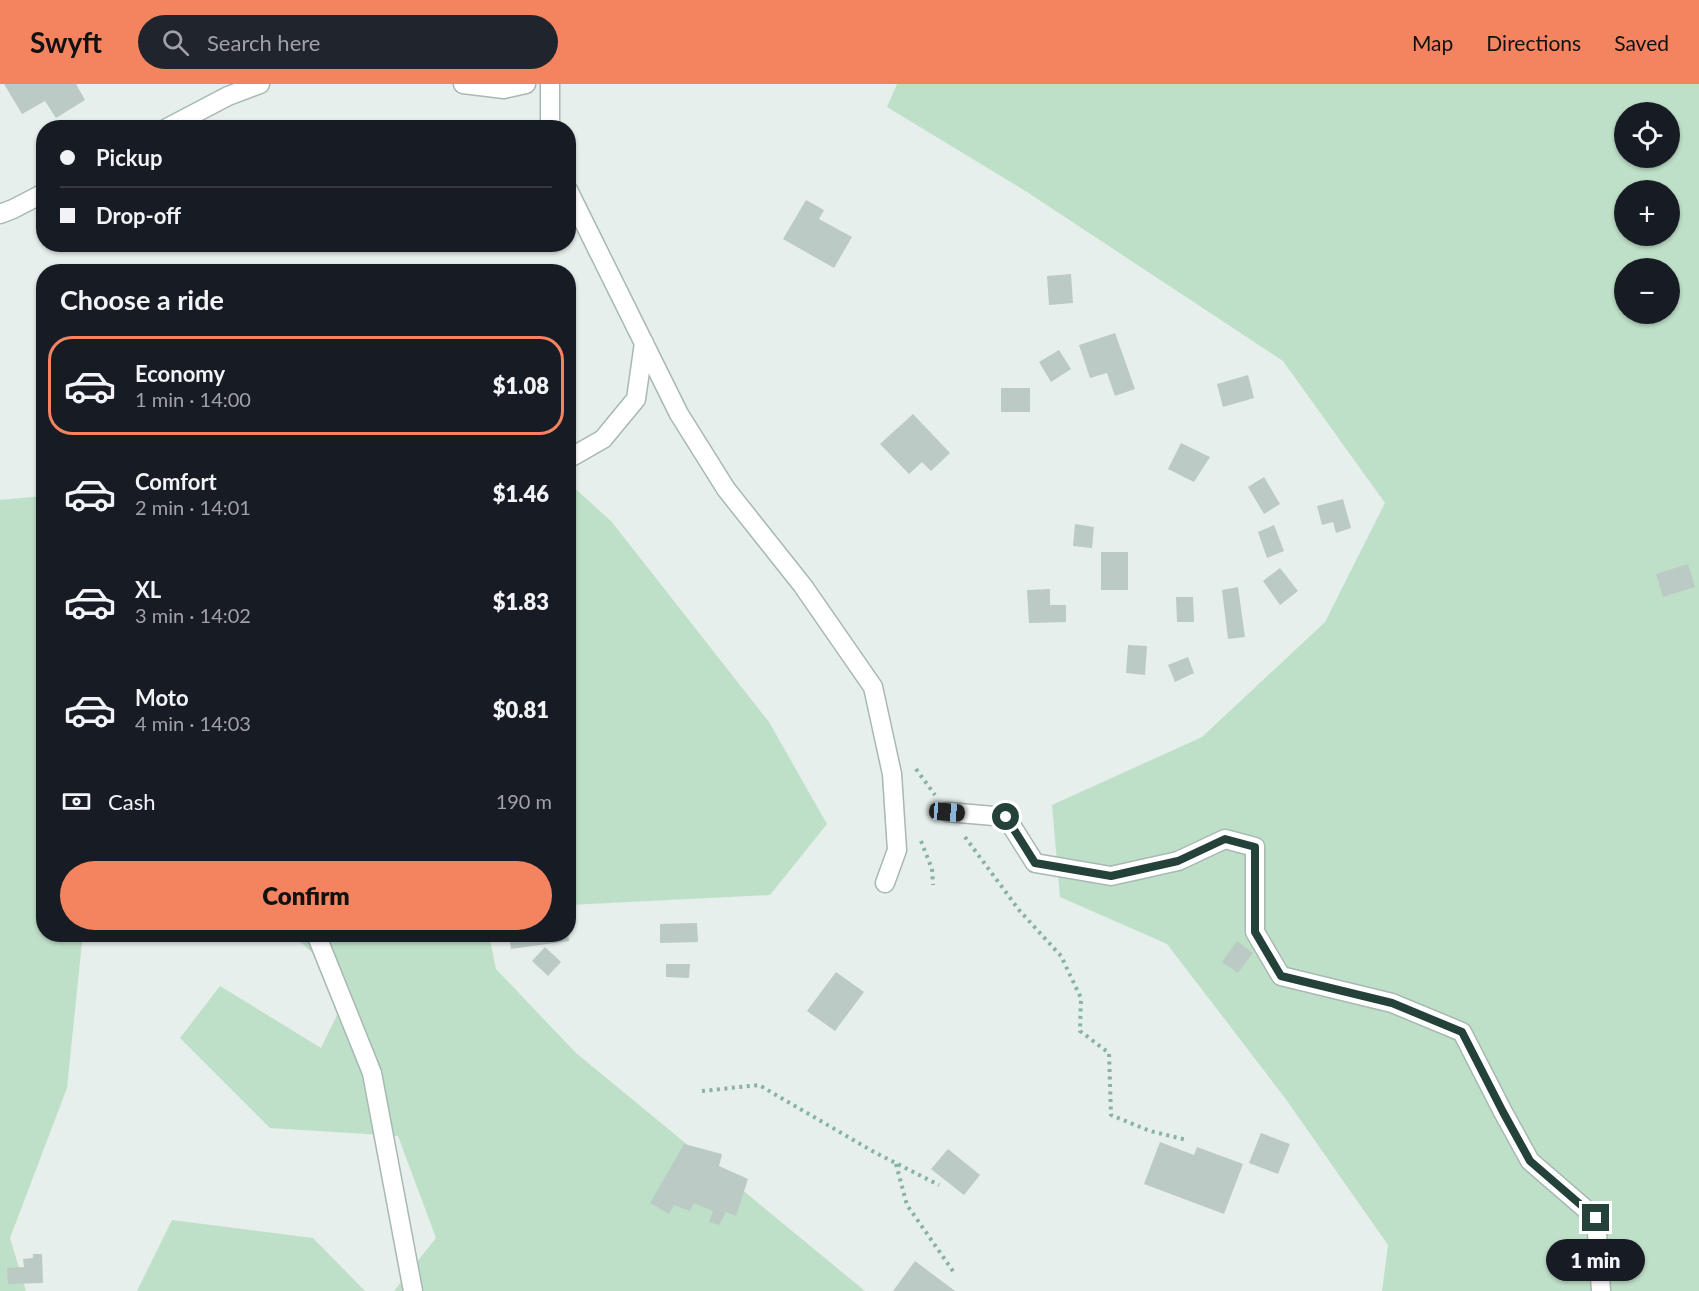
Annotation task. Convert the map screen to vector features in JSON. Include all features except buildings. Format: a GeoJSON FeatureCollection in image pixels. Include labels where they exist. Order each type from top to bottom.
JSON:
{"type":"FeatureCollection","features":[{"type":"Feature","properties":{"kind":"street"},"geometry":{"type":"LineString","coordinates":[[182,120],[228,96],[260,84]]}},
{"type":"Feature","properties":{"kind":"street"},"geometry":{"type":"LineString","coordinates":[[462,84],[504,90],[526,84]]}},
{"type":"Feature","properties":{"kind":"street"},"geometry":{"type":"LineString","coordinates":[[550,84],[550,120]]}},
{"type":"Feature","properties":{"kind":"street"},"geometry":{"type":"LineString","coordinates":[[0,214],[36,197]]}},
{"type":"Feature","properties":{"kind":"street"},"geometry":{"type":"LineString","coordinates":[[576,206],[679,414],[726,489],[803,586],[873,687],[892,774],[897,850],[885,883]]}},
{"type":"Feature","properties":{"kind":"street"},"geometry":{"type":"LineString","coordinates":[[576,455],[603,440],[636,399],[644,343]]}},
{"type":"Feature","properties":{"kind":"street"},"geometry":{"type":"LineString","coordinates":[[947,812],[1006,817],[1035,863],[1111,876],[1178,861],[1225,839],[1255,847],[1255,932],[1281,976],[1392,1003],[1462,1032],[1530,1161],[1596,1218],[1601,1291]]}},
{"type":"Feature","properties":{"kind":"street"},"geometry":{"type":"LineString","coordinates":[[319,942],[372,1073],[413,1291]]}},
{"type":"Feature","properties":{"kind":"path"},"geometry":{"type":"LineString","coordinates":[[915,767],[1019,910],[1061,957],[1081,998],[1080,1031],[1109,1053],[1111,1116],[1150,1131],[1187,1140]]}},
{"type":"Feature","properties":{"kind":"path"},"geometry":{"type":"LineString","coordinates":[[702,1090],[759,1085],[939,1185]]}},
{"type":"Feature","properties":{"kind":"path"},"geometry":{"type":"LineString","coordinates":[[896,1163],[907,1205],[955,1274]]}},
{"type":"Feature","properties":{"kind":"green space"},"geometry":{"type":"Polygon","coordinates":[[[897,84],[1699,84],[1699,1291],[1382,1291],[1388,1245],[1285,1098],[1167,944],[1060,897],[1052,805],[1202,737],[1325,622],[1385,503],[1283,361],[1027,192],[887,107],[897,84]]]}},
{"type":"Feature","properties":{"kind":"green space"},"geometry":{"type":"Polygon","coordinates":[[[576,489],[611,521],[769,722],[827,824],[770,895],[576,905],[576,489]]]}},
{"type":"Feature","properties":{"kind":"green space"},"geometry":{"type":"Polygon","coordinates":[[[36,497],[36,942],[82,942],[67,1088],[10,1238],[26,1291],[0,1291],[0,500],[36,497]]]}},
{"type":"Feature","properties":{"kind":"green space"},"geometry":{"type":"Polygon","coordinates":[[[301,942],[490,942],[496,969],[576,1053],[865,1291],[394,1291],[436,1238],[398,1136],[270,1128],[180,1038],[220,986],[321,1048],[350,988],[301,942]]]}},
{"type":"Feature","properties":{"kind":"green space"},"geometry":{"type":"Polygon","coordinates":[[[172,1220],[313,1238],[365,1291],[137,1291],[172,1220]]]}},
{"type":"Feature","properties":{"kind":"route"},"geometry":{"type":"LineString","coordinates":[[1006,817],[1035,863],[1111,876],[1178,861],[1225,839],[1255,847],[1255,932],[1281,976],[1392,1003],[1462,1032],[1530,1161],[1596,1218]]}}]}
